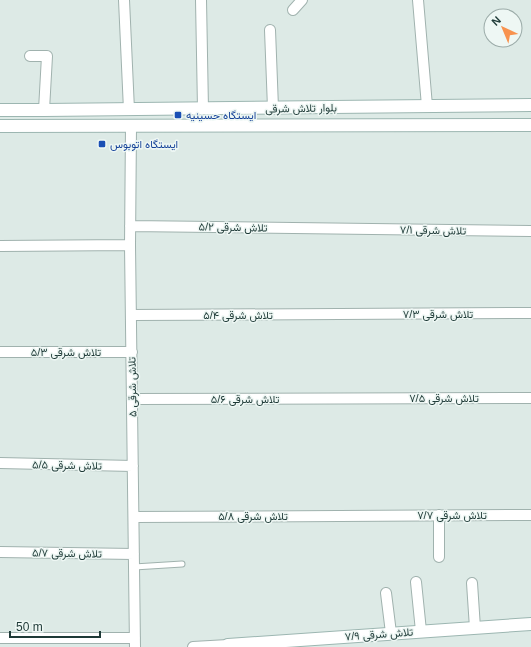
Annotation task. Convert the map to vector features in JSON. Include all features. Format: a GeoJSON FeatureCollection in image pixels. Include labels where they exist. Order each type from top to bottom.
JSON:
{"type":"FeatureCollection","features":[{"type":"Feature","properties":{"kind":"main road","name":"بلوار تلاش شرقی"},"geometry":{"type":"LineString","coordinates":[[0,110],[129,110],[531,105]]}},
{"type":"Feature","properties":{"kind":"main road"},"geometry":{"type":"LineString","coordinates":[[44,110],[44,126]]}},
{"type":"Feature","properties":{"kind":"main road","name":"بلوار تلاش شرقی"},"geometry":{"type":"LineString","coordinates":[[0,126],[531,125]]}},
{"type":"Feature","properties":{"kind":"main road","name":"۷/۹ تلاش شرقی"},"geometry":{"type":"LineString","coordinates":[[228,646],[531,624]]}},
{"type":"Feature","properties":{"kind":"street"},"geometry":{"type":"LineString","coordinates":[[124,0],[129,110]]}},
{"type":"Feature","properties":{"kind":"street"},"geometry":{"type":"LineString","coordinates":[[201,0],[203,109]]}},
{"type":"Feature","properties":{"kind":"street"},"geometry":{"type":"LineString","coordinates":[[292,10],[302,0]]}},
{"type":"Feature","properties":{"kind":"street"},"geometry":{"type":"LineString","coordinates":[[418,0],[427,106]]}},
{"type":"Feature","properties":{"kind":"street"},"geometry":{"type":"LineString","coordinates":[[270,30],[273,108]]}},
{"type":"Feature","properties":{"kind":"street"},"geometry":{"type":"LineString","coordinates":[[30,56],[47,56],[44,110]]}},
{"type":"Feature","properties":{"kind":"street","name":"۵ تلاش شرقی"},"geometry":{"type":"LineString","coordinates":[[131,126],[130,245],[135,642]]}},
{"type":"Feature","properties":{"kind":"street","name":"۵/۲ تلاش شرقی"},"geometry":{"type":"LineString","coordinates":[[130,226],[335,228]]}},
{"type":"Feature","properties":{"kind":"street","name":"۷/۱ تلاش شرقی"},"geometry":{"type":"LineString","coordinates":[[335,228],[531,231]]}},
{"type":"Feature","properties":{"kind":"street"},"geometry":{"type":"LineString","coordinates":[[0,246],[130,245]]}},
{"type":"Feature","properties":{"kind":"street","name":"۷/۳ تلاش شرقی"},"geometry":{"type":"LineString","coordinates":[[346,314],[531,313]]}},
{"type":"Feature","properties":{"kind":"street","name":"۵/۴ تلاش شرقی"},"geometry":{"type":"LineString","coordinates":[[131,316],[346,314]]}},
{"type":"Feature","properties":{"kind":"street","name":"۵/۳ تلاش شرقی"},"geometry":{"type":"LineString","coordinates":[[0,352],[132,352]]}},
{"type":"Feature","properties":{"kind":"street","name":"۵/۶ تلاش شرقی"},"geometry":{"type":"LineString","coordinates":[[132,399],[358,398]]}},
{"type":"Feature","properties":{"kind":"street","name":"۷/۵ تلاش شرقی"},"geometry":{"type":"LineString","coordinates":[[358,398],[531,398]]}},
{"type":"Feature","properties":{"kind":"street","name":"۵/۵ تلاش شرقی"},"geometry":{"type":"LineString","coordinates":[[0,464],[133,466]]}},
{"type":"Feature","properties":{"kind":"street"},"geometry":{"type":"LineString","coordinates":[[438,556],[439,515]]}},
{"type":"Feature","properties":{"kind":"street","name":"۷/۷ تلاش شرقی"},"geometry":{"type":"LineString","coordinates":[[372,516],[531,515]]}},
{"type":"Feature","properties":{"kind":"street","name":"۵/۸ تلاش شرقی"},"geometry":{"type":"LineString","coordinates":[[134,517],[372,516]]}},
{"type":"Feature","properties":{"kind":"street","name":"۵/۷ تلاش شرقی"},"geometry":{"type":"LineString","coordinates":[[0,552],[134,554]]}},
{"type":"Feature","properties":{"kind":"street"},"geometry":{"type":"LineString","coordinates":[[416,582],[421,631]]}},
{"type":"Feature","properties":{"kind":"street"},"geometry":{"type":"LineString","coordinates":[[472,583],[475,628]]}},
{"type":"Feature","properties":{"kind":"street"},"geometry":{"type":"LineString","coordinates":[[386,593],[391,634]]}},
{"type":"Feature","properties":{"kind":"street"},"geometry":{"type":"LineString","coordinates":[[0,638],[135,642]]}},
{"type":"Feature","properties":{"kind":"street"},"geometry":{"type":"LineString","coordinates":[[192,647],[228,646]]}},
{"type":"Feature","properties":{"kind":"lane"},"geometry":{"type":"LineString","coordinates":[[134,567],[182,564]]}},
{"type":"Feature","properties":{"kind":"place","name":"ایستگاه حسینیه"},"geometry":{"type":"Point","coordinates":[178,115]}},
{"type":"Feature","properties":{"kind":"place","name":"ایستگاه اتوبوس"},"geometry":{"type":"Point","coordinates":[102,144]}}]}
